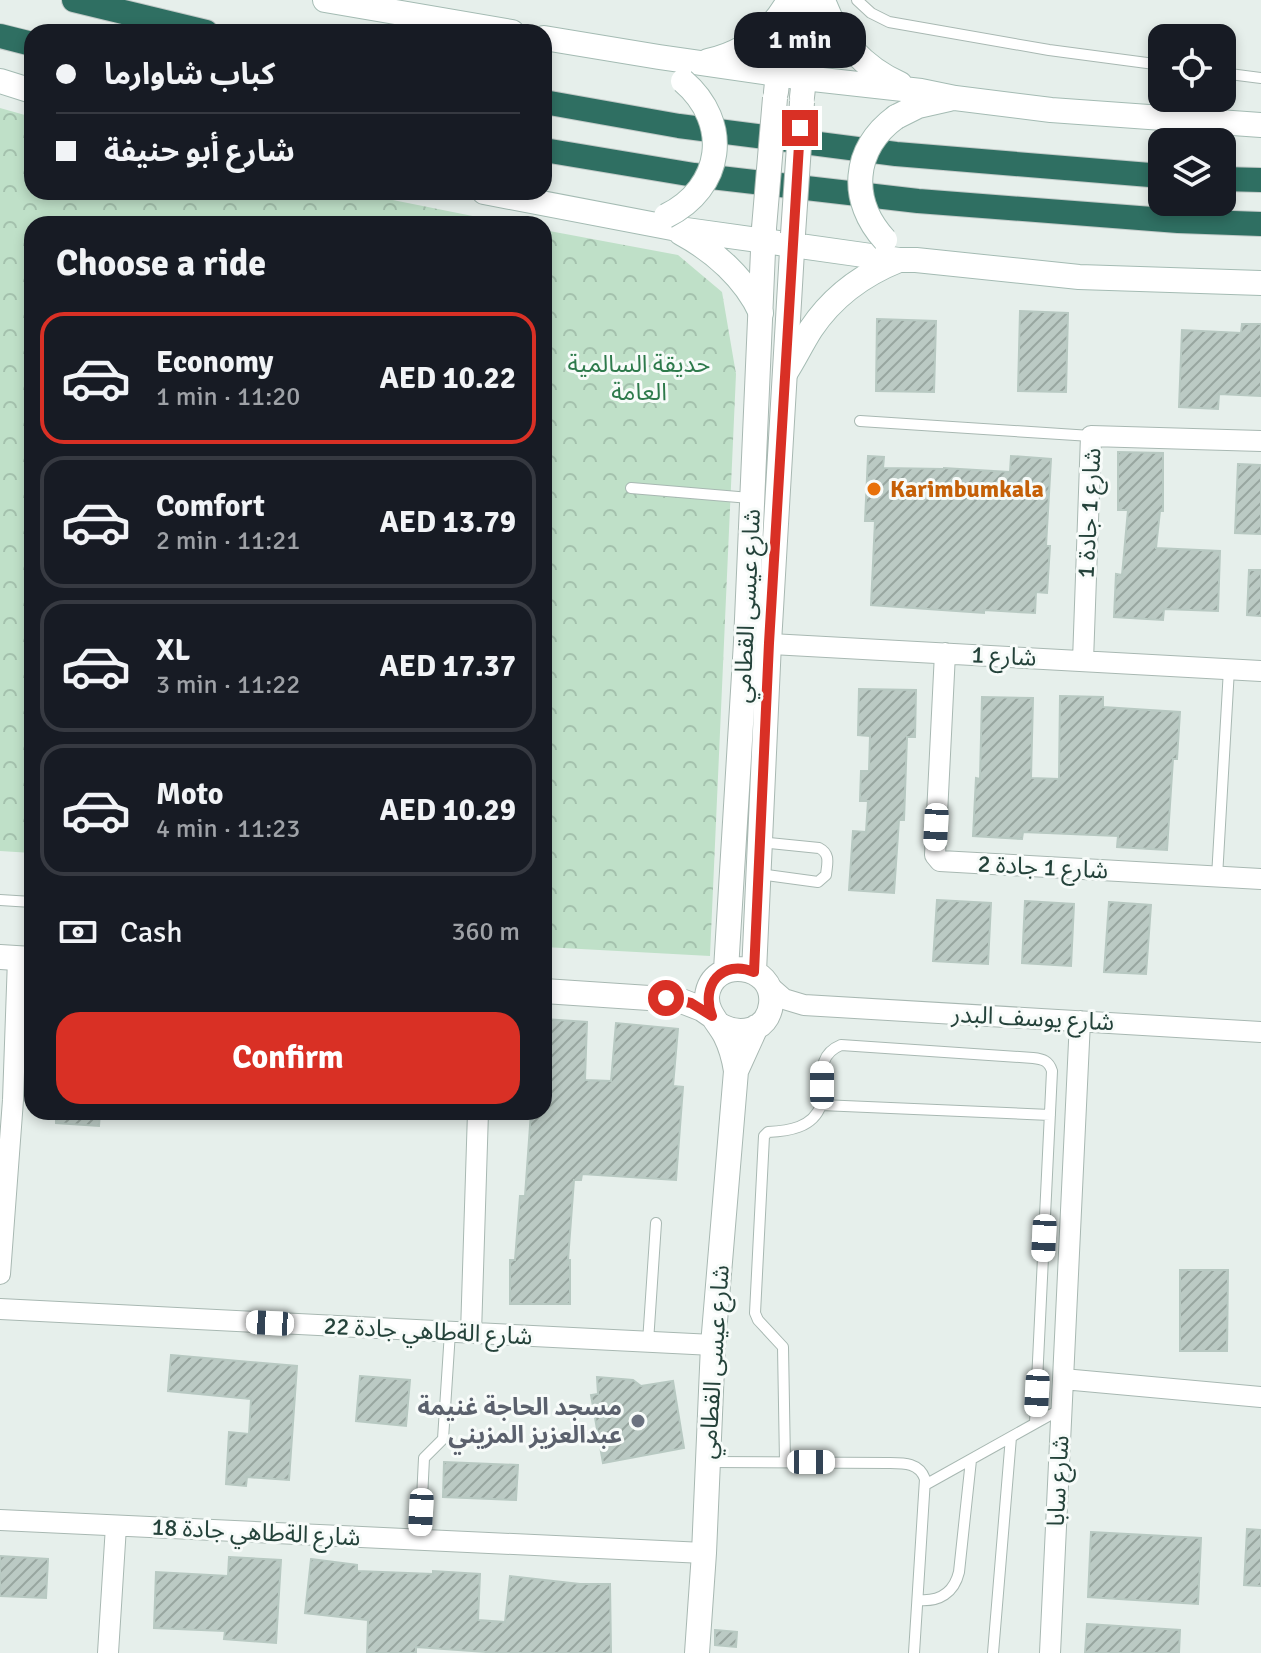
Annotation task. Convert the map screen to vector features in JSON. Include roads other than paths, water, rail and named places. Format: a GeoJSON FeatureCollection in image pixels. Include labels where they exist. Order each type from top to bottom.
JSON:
{"type":"FeatureCollection","features":[{"type":"Feature","properties":{"kind":"highway"},"geometry":{"type":"LineString","coordinates":[[74,0],[173,24]]}},
{"type":"Feature","properties":{"kind":"highway"},"geometry":{"type":"LineString","coordinates":[[0,36],[24,42]]}},
{"type":"Feature","properties":{"kind":"highway"},"geometry":{"type":"LineString","coordinates":[[552,103],[679,126],[896,154],[1148,175]]}},
{"type":"Feature","properties":{"kind":"highway"},"geometry":{"type":"LineString","coordinates":[[552,151],[694,175],[918,201],[1178,221],[1261,224]]}},
{"type":"Feature","properties":{"kind":"highway"},"geometry":{"type":"LineString","coordinates":[[1236,179],[1261,180]]}},
{"type":"Feature","properties":{"kind":"street"},"geometry":{"type":"LineString","coordinates":[[325,0],[465,24]]}},
{"type":"Feature","properties":{"kind":"street"},"geometry":{"type":"LineString","coordinates":[[689,72],[755,41],[776,21],[790,0]]}},
{"type":"Feature","properties":{"kind":"street","name":"شارع عيسى القطامي"},"geometry":{"type":"LineString","coordinates":[[761,978],[758,643],[752,498],[764,235],[776,86],[790,0]]}},
{"type":"Feature","properties":{"kind":"street","name":"شارع عيسى القطامي"},"geometry":{"type":"LineString","coordinates":[[722,974],[786,372],[803,90],[813,0]]}},
{"type":"Feature","properties":{"kind":"street"},"geometry":{"type":"LineString","coordinates":[[823,0],[838,30],[855,53],[891,80],[921,91],[1051,110],[1261,125]]}},
{"type":"Feature","properties":{"kind":"street"},"geometry":{"type":"LineString","coordinates":[[552,39],[644,55],[689,72],[803,90],[921,91]]}},
{"type":"Feature","properties":{"kind":"street"},"geometry":{"type":"LineString","coordinates":[[669,222],[697,194],[714,160],[715,135],[707,110],[692,89],[689,72]]}},
{"type":"Feature","properties":{"kind":"street"},"geometry":{"type":"LineString","coordinates":[[0,81],[24,88]]}},
{"type":"Feature","properties":{"kind":"street"},"geometry":{"type":"LineString","coordinates":[[900,253],[870,222],[865,211],[860,176],[866,153],[878,133],[896,117],[918,106],[955,98]]}},
{"type":"Feature","properties":{"kind":"street"},"geometry":{"type":"LineString","coordinates":[[525,200],[641,223],[669,222],[1079,277],[1261,283]]}},
{"type":"Feature","properties":{"kind":"street"},"geometry":{"type":"LineString","coordinates":[[669,222],[723,263],[745,287],[761,313]]}},
{"type":"Feature","properties":{"kind":"street"},"geometry":{"type":"LineString","coordinates":[[786,372],[811,329],[832,303],[900,253]]}},
{"type":"Feature","properties":{"kind":"street","name":"شارع 1 جادة 1"},"geometry":{"type":"LineString","coordinates":[[1083,661],[1091,436],[1261,441]]}},
{"type":"Feature","properties":{"kind":"street","name":"شارع 1"},"geometry":{"type":"LineString","coordinates":[[758,643],[1261,671]]}},
{"type":"Feature","properties":{"kind":"street","name":"شارع 1 جادة 2"},"geometry":{"type":"LineString","coordinates":[[945,653],[937,859],[1261,879]]}},
{"type":"Feature","properties":{"kind":"street"},"geometry":{"type":"LineString","coordinates":[[0,1274],[4,1165],[13,1100],[17,958]]}},
{"type":"Feature","properties":{"kind":"street"},"geometry":{"type":"LineString","coordinates":[[552,991],[666,998],[691,1003],[727,1029],[737,1032],[760,1024],[769,1013],[771,1004],[771,994],[761,978],[745,968],[722,974],[693,991],[666,998]]}},
{"type":"Feature","properties":{"kind":"street"},"geometry":{"type":"LineString","coordinates":[[715,1020],[707,996],[722,974]]}},
{"type":"Feature","properties":{"kind":"street","name":"شارع يوسف البدر"},"geometry":{"type":"LineString","coordinates":[[761,978],[784,999],[804,1005],[1261,1032]]}},
{"type":"Feature","properties":{"kind":"street","name":"شارع يوسف البدر"},"geometry":{"type":"LineString","coordinates":[[760,1024],[782,1010],[804,1005]]}},
{"type":"Feature","properties":{"kind":"street","name":"شارع عيسى القطامي"},"geometry":{"type":"LineString","coordinates":[[697,1653],[713,1345],[736,1071],[730,1046],[715,1020]]}},
{"type":"Feature","properties":{"kind":"street","name":"شارع سابا"},"geometry":{"type":"LineString","coordinates":[[1050,1653],[1080,1021]]}},
{"type":"Feature","properties":{"kind":"street","name":"شارع عيسى القطامي"},"geometry":{"type":"LineString","coordinates":[[736,1071],[760,1024]]}},
{"type":"Feature","properties":{"kind":"street"},"geometry":{"type":"LineString","coordinates":[[471,1333],[478,1120]]}},
{"type":"Feature","properties":{"kind":"street","name":"شارع الةطاهي جادة 22"},"geometry":{"type":"LineString","coordinates":[[0,1309],[713,1345]]}},
{"type":"Feature","properties":{"kind":"street"},"geometry":{"type":"LineString","coordinates":[[1063,1379],[1261,1397]]}},
{"type":"Feature","properties":{"kind":"street","name":"شارع الةطاهي جادة 18"},"geometry":{"type":"LineString","coordinates":[[0,1520],[704,1553]]}},
{"type":"Feature","properties":{"kind":"street"},"geometry":{"type":"LineString","coordinates":[[108,1653],[116,1526]]}},
{"type":"Feature","properties":{"kind":"lane"},"geometry":{"type":"LineString","coordinates":[[857,0],[871,13],[889,22],[1049,50],[1148,63]]}},
{"type":"Feature","properties":{"kind":"lane"},"geometry":{"type":"LineString","coordinates":[[1236,75],[1261,78]]}},
{"type":"Feature","properties":{"kind":"lane"},"geometry":{"type":"LineString","coordinates":[[860,421],[1091,436]]}},
{"type":"Feature","properties":{"kind":"lane"},"geometry":{"type":"LineString","coordinates":[[631,488],[752,498]]}},
{"type":"Feature","properties":{"kind":"lane"},"geometry":{"type":"LineString","coordinates":[[1217,877],[1229,669]]}},
{"type":"Feature","properties":{"kind":"lane"},"geometry":{"type":"LineString","coordinates":[[759,874],[818,882],[826,875],[828,856],[819,848],[760,842]]}},
{"type":"Feature","properties":{"kind":"lane"},"geometry":{"type":"LineString","coordinates":[[0,900],[24,902]]}},
{"type":"Feature","properties":{"kind":"lane"},"geometry":{"type":"LineString","coordinates":[[785,1462],[783,1347],[755,1313],[764,1136],[768,1132],[795,1129],[811,1120],[821,1105],[822,1064],[833,1048],[841,1045],[1044,1059],[1050,1065],[1035,1423]]}},
{"type":"Feature","properties":{"kind":"lane"},"geometry":{"type":"LineString","coordinates":[[0,1117],[13,1100]]}},
{"type":"Feature","properties":{"kind":"lane"},"geometry":{"type":"LineString","coordinates":[[821,1105],[1050,1115]]}},
{"type":"Feature","properties":{"kind":"lane"},"geometry":{"type":"LineString","coordinates":[[648,1342],[656,1223]]}},
{"type":"Feature","properties":{"kind":"lane"},"geometry":{"type":"LineString","coordinates":[[420,1540],[424,1458],[443,1439],[450,1332]]}},
{"type":"Feature","properties":{"kind":"lane"},"geometry":{"type":"LineString","coordinates":[[925,1485],[1061,1409]]}},
{"type":"Feature","properties":{"kind":"lane"},"geometry":{"type":"LineString","coordinates":[[993,1653],[1011,1437]]}},
{"type":"Feature","properties":{"kind":"lane"},"geometry":{"type":"LineString","coordinates":[[918,1600],[937,1599],[952,1589],[957,1581],[971,1460]]}},
{"type":"Feature","properties":{"kind":"lane"},"geometry":{"type":"LineString","coordinates":[[708,1462],[907,1463],[919,1469],[925,1485],[914,1653]]}},
{"type":"Feature","properties":{"kind":"place","name":"Karimbumkala"},"geometry":{"type":"Point","coordinates":[874,489]}},
{"type":"Feature","properties":{"kind":"place","name":"مسجد الحاجة غنيمة عبدالعزيز المزيني"},"geometry":{"type":"Point","coordinates":[638,1421]}},
{"type":"Feature","properties":{"kind":"park label","name":"حديقة السالمية العامة"},"geometry":{"type":"Point","coordinates":[639,378]}}]}
